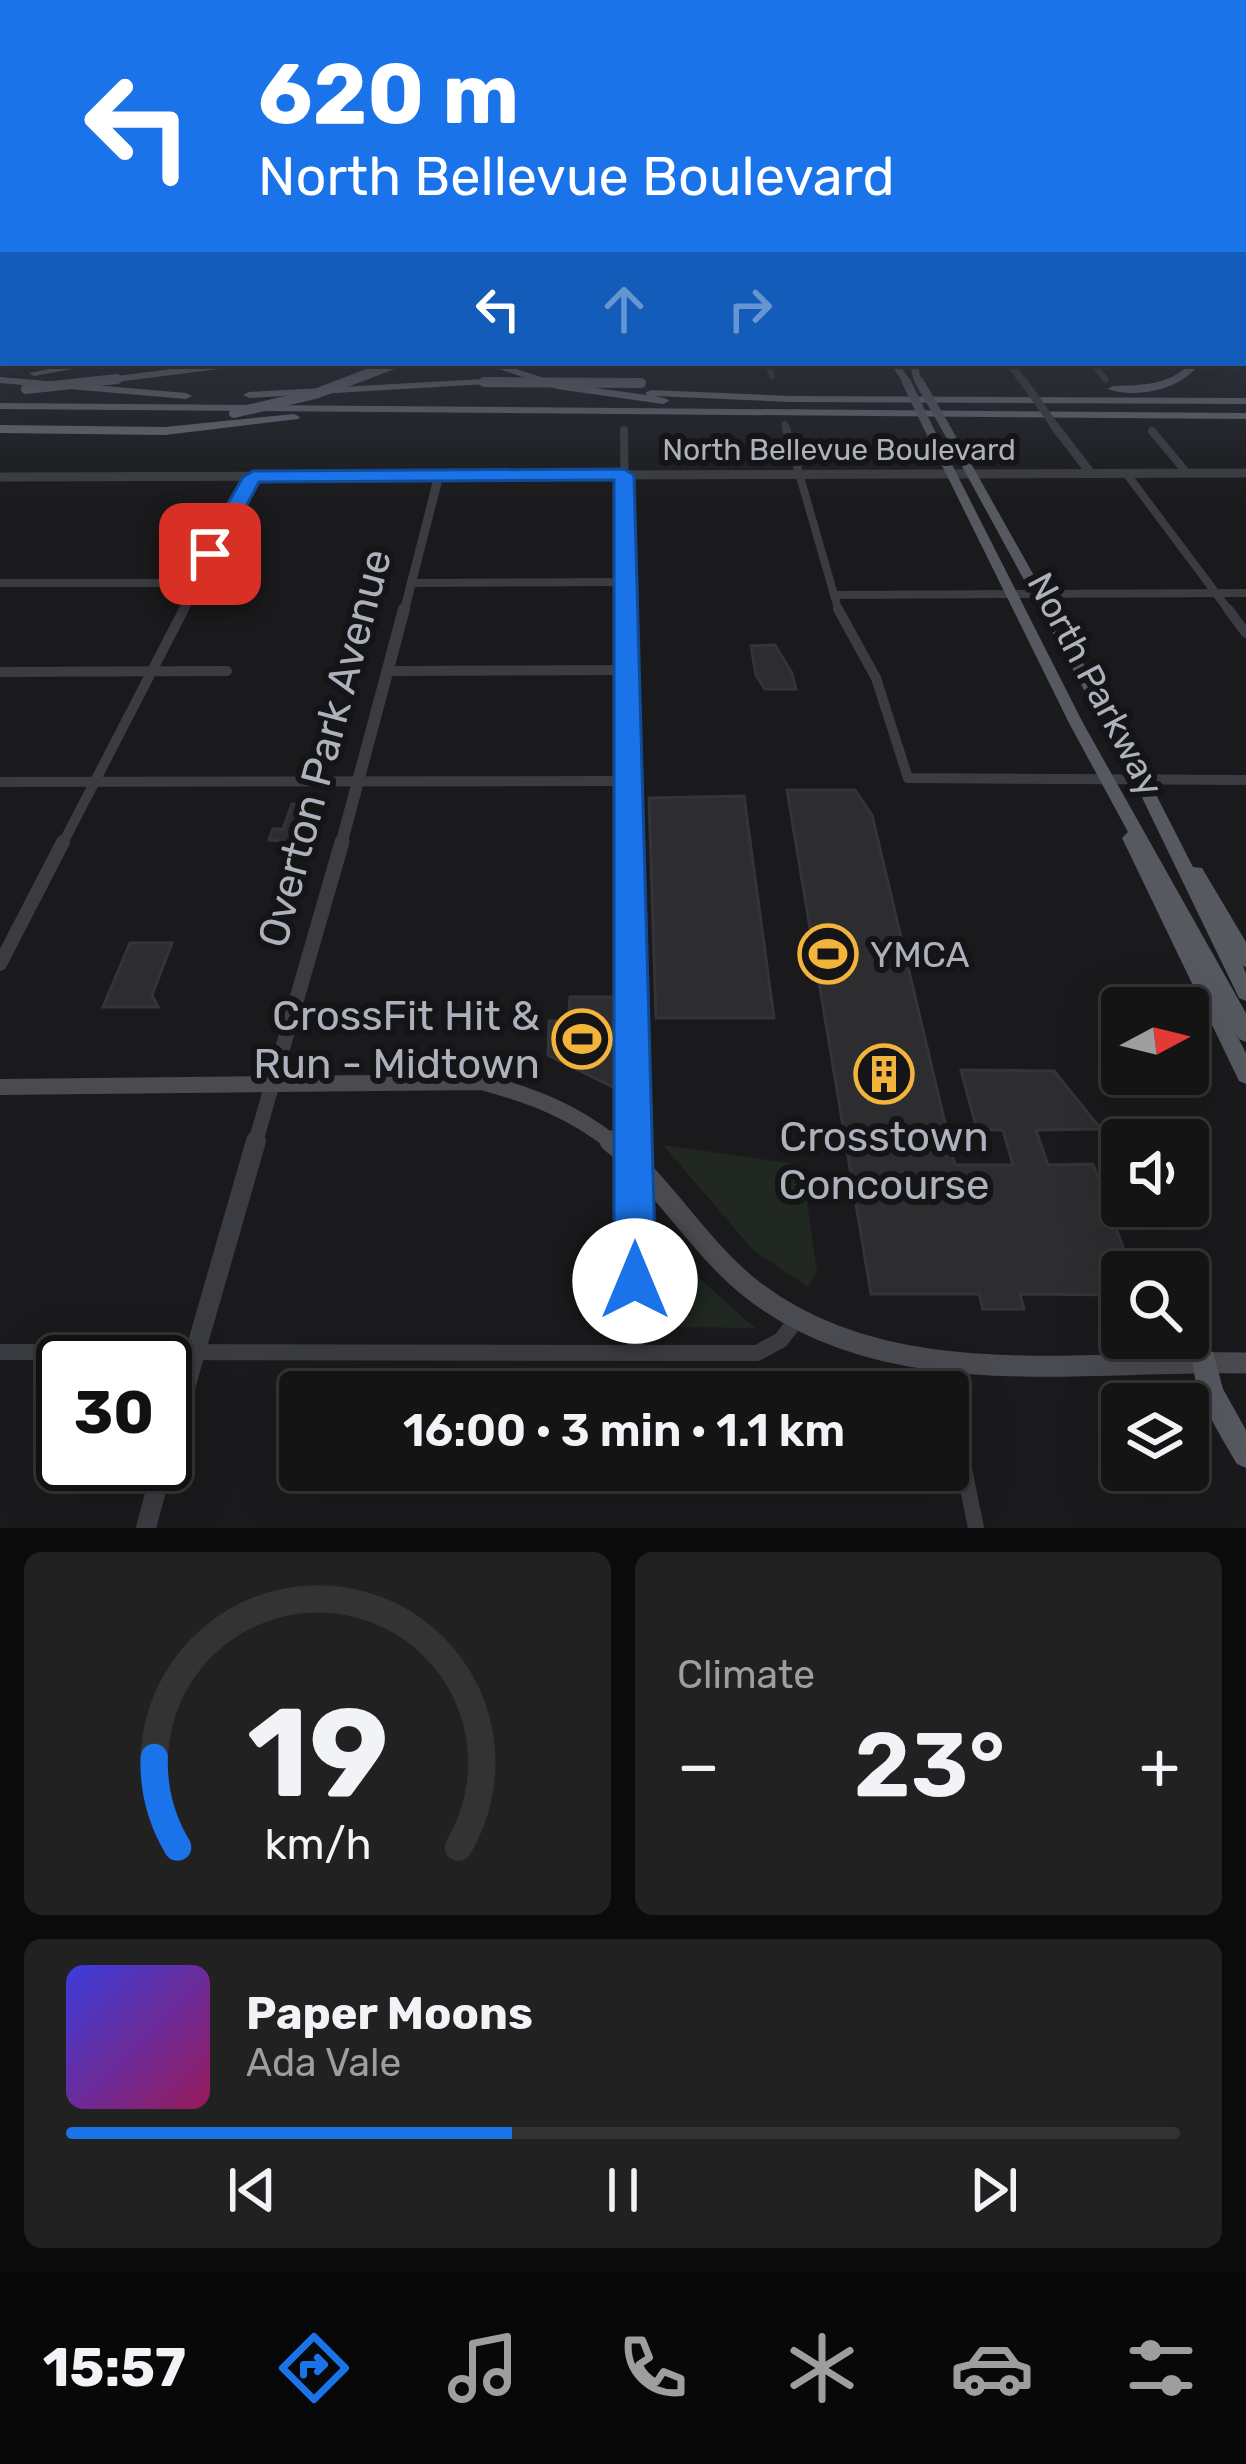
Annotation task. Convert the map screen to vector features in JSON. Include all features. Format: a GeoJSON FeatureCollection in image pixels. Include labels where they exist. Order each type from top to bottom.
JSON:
{"type":"FeatureCollection","features":[{"type":"Feature","properties":{"kind":"highway"},"geometry":{"type":"LineString","coordinates":[[0,379],[81,366]]}},
{"type":"Feature","properties":{"kind":"highway"},"geometry":{"type":"LineString","coordinates":[[0,399],[26,389],[219,366]]}},
{"type":"Feature","properties":{"kind":"highway"},"geometry":{"type":"LineString","coordinates":[[0,423],[170,422],[234,413],[315,394],[388,366]]}},
{"type":"Feature","properties":{"kind":"highway"},"geometry":{"type":"LineString","coordinates":[[497,366],[576,390],[673,402],[1246,405]]}},
{"type":"Feature","properties":{"kind":"highway"},"geometry":{"type":"LineString","coordinates":[[525,366],[602,386],[722,398],[1246,405]]}},
{"type":"Feature","properties":{"kind":"highway"},"geometry":{"type":"LineString","coordinates":[[0,399],[484,382],[1053,392],[1149,387],[1188,374],[1193,366]]}},
{"type":"Feature","properties":{"kind":"highway"},"geometry":{"type":"LineString","coordinates":[[0,379],[186,396]]}},
{"type":"Feature","properties":{"kind":"highway"},"geometry":{"type":"LineString","coordinates":[[1053,392],[1246,405]]}},
{"type":"Feature","properties":{"kind":"highway"},"geometry":{"type":"LineString","coordinates":[[0,399],[388,409],[899,413],[1246,405]]}},
{"type":"Feature","properties":{"kind":"highway"},"geometry":{"type":"LineString","coordinates":[[0,423],[165,431],[388,409]]}},
{"type":"Feature","properties":{"kind":"highway"},"geometry":{"type":"LineString","coordinates":[[899,413],[1246,428]]}},
{"type":"Feature","properties":{"kind":"main road","name":"North Parkway"},"geometry":{"type":"LineString","coordinates":[[897,366],[945,426],[974,474],[1142,781],[1246,992]]}},
{"type":"Feature","properties":{"kind":"main road","name":"North Parkway"},"geometry":{"type":"LineString","coordinates":[[913,366],[912,381],[949,474],[1106,780],[1246,1032]]}},
{"type":"Feature","properties":{"kind":"main road"},"geometry":{"type":"LineString","coordinates":[[1106,780],[1139,860],[1246,1074]]}},
{"type":"Feature","properties":{"kind":"main road"},"geometry":{"type":"LineString","coordinates":[[1142,781],[1246,959]]}},
{"type":"Feature","properties":{"kind":"main road"},"geometry":{"type":"LineString","coordinates":[[0,1087],[482,1082],[529,1090],[586,1118],[635,1161],[727,1270],[796,1319],[852,1343],[942,1361],[1246,1364]]}},
{"type":"Feature","properties":{"kind":"main road"},"geometry":{"type":"LineString","coordinates":[[1204,1361],[1212,1393],[1246,1455]]}},
{"type":"Feature","properties":{"kind":"street"},"geometry":{"type":"LineString","coordinates":[[769,366],[772,376]]}},
{"type":"Feature","properties":{"kind":"street"},"geometry":{"type":"LineString","coordinates":[[1011,366],[1090,472]]}},
{"type":"Feature","properties":{"kind":"street"},"geometry":{"type":"LineString","coordinates":[[1094,366],[1106,380]]}},
{"type":"Feature","properties":{"kind":"street"},"geometry":{"type":"LineString","coordinates":[[785,424],[842,622],[876,678],[908,778],[1246,780]]}},
{"type":"Feature","properties":{"kind":"street"},"geometry":{"type":"LineString","coordinates":[[624,430],[636,1352]]}},
{"type":"Feature","properties":{"kind":"street"},"geometry":{"type":"LineString","coordinates":[[1152,431],[1186,472]]}},
{"type":"Feature","properties":{"kind":"street","name":"North Bellevue Boulevard"},"geometry":{"type":"LineString","coordinates":[[0,477],[1246,472]]}},
{"type":"Feature","properties":{"kind":"street"},"geometry":{"type":"LineString","coordinates":[[1126,473],[1246,633]]}},
{"type":"Feature","properties":{"kind":"street","name":"Overton Park Avenue"},"geometry":{"type":"LineString","coordinates":[[192,1356],[359,784],[439,475]]}},
{"type":"Feature","properties":{"kind":"street"},"geometry":{"type":"LineString","coordinates":[[0,964],[253,477]]}},
{"type":"Feature","properties":{"kind":"street"},"geometry":{"type":"LineString","coordinates":[[410,583],[624,582]]}},
{"type":"Feature","properties":{"kind":"street"},"geometry":{"type":"LineString","coordinates":[[0,583],[232,583]]}},
{"type":"Feature","properties":{"kind":"street"},"geometry":{"type":"LineString","coordinates":[[834,596],[1246,593]]}},
{"type":"Feature","properties":{"kind":"street"},"geometry":{"type":"LineString","coordinates":[[390,671],[627,670]]}},
{"type":"Feature","properties":{"kind":"street"},"geometry":{"type":"LineString","coordinates":[[0,672],[227,671]]}},
{"type":"Feature","properties":{"kind":"street"},"geometry":{"type":"LineString","coordinates":[[0,782],[627,781]]}},
{"type":"Feature","properties":{"kind":"street"},"geometry":{"type":"LineString","coordinates":[[0,1352],[757,1353],[781,1340],[796,1319]]}},
{"type":"Feature","properties":{"kind":"street"},"geometry":{"type":"LineString","coordinates":[[942,1361],[976,1528]]}},
{"type":"Feature","properties":{"kind":"street","name":"Overton Park Avenue"},"geometry":{"type":"LineString","coordinates":[[146,1528],[156,1491]]}},
{"type":"Feature","properties":{"kind":"shaded area"},"geometry":{"type":"Polygon","coordinates":[[[663,1145],[802,1165],[817,1272],[808,1287],[753,1250],[663,1145]]]}},
{"type":"Feature","properties":{"kind":"shaded area"},"geometry":{"type":"Polygon","coordinates":[[[655,1227],[691,1271],[755,1328],[660,1327],[655,1227]]]}},
{"type":"Feature","properties":{"kind":"building"},"geometry":{"type":"Polygon","coordinates":[[[775,645],[796,689],[765,689],[756,675],[751,646],[775,645]]]}},
{"type":"Feature","properties":{"kind":"building","name":"Crosstown Concourse"},"geometry":{"type":"Polygon","coordinates":[[[787,790],[855,790],[872,815],[955,1165],[1013,1165],[1003,1130],[977,1130],[961,1070],[1054,1071],[1101,1129],[1036,1130],[1048,1165],[1093,1164],[1101,1186],[1101,1227],[1116,1227],[1124,1251],[1101,1251],[1101,1295],[1020,1294],[1024,1309],[983,1309],[979,1294],[871,1294],[787,790]]]}},
{"type":"Feature","properties":{"kind":"building"},"geometry":{"type":"Polygon","coordinates":[[[744,796],[774,1018],[656,1018],[649,798],[744,796]]]}},
{"type":"Feature","properties":{"kind":"building"},"geometry":{"type":"Polygon","coordinates":[[[292,804],[318,804],[310,838],[305,843],[269,840],[273,829],[283,829],[292,804]]]}},
{"type":"Feature","properties":{"kind":"building"},"geometry":{"type":"Polygon","coordinates":[[[130,943],[172,943],[152,995],[158,1007],[103,1007],[130,943]]]}},
{"type":"Feature","properties":{"kind":"building","name":"CrossFit Hit & Run - Midtown"},"geometry":{"type":"Polygon","coordinates":[[[570,997],[616,997],[615,1088],[548,1055],[549,1021],[568,1021],[570,997]]]}},
{"type":"Feature","properties":{"kind":"place","name":"YMCA"},"geometry":{"type":"Point","coordinates":[828,954]}},
{"type":"Feature","properties":{"kind":"place","name":"CrossFit Hit & Run - Midtown"},"geometry":{"type":"Point","coordinates":[582,1039]}},
{"type":"Feature","properties":{"kind":"place","name":"Crosstown Concourse"},"geometry":{"type":"Point","coordinates":[884,1074]}},
{"type":"Feature","properties":{"kind":"route"},"geometry":{"type":"LineString","coordinates":[[210,554],[253,477],[624,475],[635,1281]]}}]}
